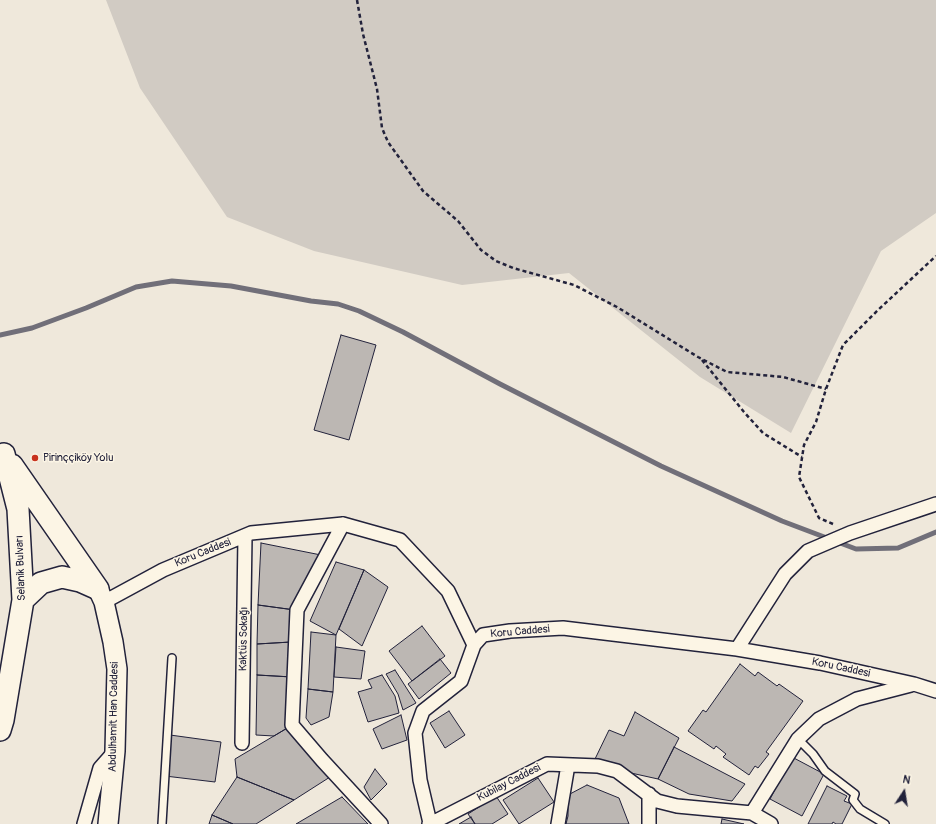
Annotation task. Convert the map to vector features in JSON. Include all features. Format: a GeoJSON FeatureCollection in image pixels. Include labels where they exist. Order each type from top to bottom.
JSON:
{"type":"FeatureCollection","features":[{"type":"Feature","properties":{"kind":"main road"},"geometry":{"type":"LineString","coordinates":[[2,451],[101,596]]}},
{"type":"Feature","properties":{"kind":"main road","name":"Selanik Bulvarı"},"geometry":{"type":"LineString","coordinates":[[0,730],[24,600],[18,509],[2,451]]}},
{"type":"Feature","properties":{"kind":"main road"},"geometry":{"type":"LineString","coordinates":[[24,600],[42,582],[62,577],[80,581],[101,596]]}},
{"type":"Feature","properties":{"kind":"main road","name":"Abdulhamit Han Caddesi"},"geometry":{"type":"LineString","coordinates":[[101,596],[113,642],[117,669],[114,751],[108,824]]}},
{"type":"Feature","properties":{"kind":"street"},"geometry":{"type":"LineString","coordinates":[[737,649],[784,574],[808,551],[850,533],[936,504]]}},
{"type":"Feature","properties":{"kind":"street","name":"Koru Caddesi"},"geometry":{"type":"LineString","coordinates":[[101,596],[251,533],[343,524],[400,540],[448,591],[474,645],[483,635],[510,631],[563,628],[737,649],[820,663],[914,684],[936,691]]}},
{"type":"Feature","properties":{"kind":"street"},"geometry":{"type":"LineString","coordinates":[[343,524],[297,610],[292,725],[380,824]]}},
{"type":"Feature","properties":{"kind":"street","name":"Kaktüs Sokağı"},"geometry":{"type":"LineString","coordinates":[[242,743],[245,536]]}},
{"type":"Feature","properties":{"kind":"street"},"geometry":{"type":"LineString","coordinates":[[429,824],[420,780],[416,732],[423,711],[460,681],[474,645]]}},
{"type":"Feature","properties":{"kind":"street"},"geometry":{"type":"LineString","coordinates":[[756,818],[798,739],[819,719],[857,699],[914,684]]}},
{"type":"Feature","properties":{"kind":"street"},"geometry":{"type":"LineString","coordinates":[[84,824],[100,768],[114,751]]}},
{"type":"Feature","properties":{"kind":"street","name":"Kubilay Caddesi"},"geometry":{"type":"LineString","coordinates":[[429,824],[547,764],[598,766],[617,771],[657,801],[677,806],[756,818],[771,824]]}},
{"type":"Feature","properties":{"kind":"street"},"geometry":{"type":"LineString","coordinates":[[558,824],[568,765]]}},
{"type":"Feature","properties":{"kind":"street"},"geometry":{"type":"LineString","coordinates":[[649,794],[649,824]]}},
{"type":"Feature","properties":{"kind":"lane"},"geometry":{"type":"LineString","coordinates":[[162,824],[172,658]]}},
{"type":"Feature","properties":{"kind":"lane"},"geometry":{"type":"LineString","coordinates":[[798,739],[813,754],[825,771],[855,794],[853,800],[860,809],[885,824]]}},
{"type":"Feature","properties":{"kind":"path"},"geometry":{"type":"LineString","coordinates":[[357,0],[363,34],[376,89],[382,128],[388,142],[423,191],[458,221],[481,250],[496,261],[512,268],[574,285],[617,307],[702,359],[727,372],[783,377],[826,389]]}},
{"type":"Feature","properties":{"kind":"path"},"geometry":{"type":"LineString","coordinates":[[850,533],[819,518],[799,477],[804,445],[816,422],[826,389],[843,345],[936,256]]}},
{"type":"Feature","properties":{"kind":"path"},"geometry":{"type":"LineString","coordinates":[[702,359],[744,412],[763,433],[802,457]]}},
{"type":"Feature","properties":{"kind":"shaded area"},"geometry":{"type":"Polygon","coordinates":[[[106,0],[936,0],[936,213],[881,251],[791,433],[700,377],[569,273],[462,285],[314,251],[227,217],[140,88],[106,0]]]}},
{"type":"Feature","properties":{"kind":"building"},"geometry":{"type":"Polygon","coordinates":[[[341,335],[376,345],[349,440],[314,430],[341,335]]]}},
{"type":"Feature","properties":{"kind":"building"},"geometry":{"type":"Polygon","coordinates":[[[261,543],[321,555],[295,610],[258,605],[261,543]]]}},
{"type":"Feature","properties":{"kind":"building"},"geometry":{"type":"Polygon","coordinates":[[[336,562],[364,570],[336,635],[310,621],[336,562]]]}},
{"type":"Feature","properties":{"kind":"building"},"geometry":{"type":"Polygon","coordinates":[[[364,570],[388,587],[362,646],[339,629],[364,570]]]}},
{"type":"Feature","properties":{"kind":"building"},"geometry":{"type":"Polygon","coordinates":[[[258,605],[295,610],[291,642],[257,644],[258,605]]]}},
{"type":"Feature","properties":{"kind":"building"},"geometry":{"type":"Polygon","coordinates":[[[422,626],[445,656],[412,681],[389,651],[422,626]]]}},
{"type":"Feature","properties":{"kind":"building"},"geometry":{"type":"Polygon","coordinates":[[[311,632],[336,635],[333,692],[308,689],[311,632]]]}},
{"type":"Feature","properties":{"kind":"building"},"geometry":{"type":"Polygon","coordinates":[[[291,642],[292,677],[257,675],[257,644],[291,642]]]}},
{"type":"Feature","properties":{"kind":"building"},"geometry":{"type":"Polygon","coordinates":[[[336,647],[365,651],[361,679],[334,677],[336,647]]]}},
{"type":"Feature","properties":{"kind":"building"},"geometry":{"type":"Polygon","coordinates":[[[440,659],[451,673],[419,699],[408,684],[440,659]]]}},
{"type":"Feature","properties":{"kind":"building"},"geometry":{"type":"Polygon","coordinates":[[[740,664],[755,676],[758,672],[777,686],[779,684],[803,701],[766,752],[769,754],[758,768],[755,766],[749,775],[723,757],[726,754],[716,746],[714,749],[688,731],[703,710],[706,712],[740,664]]]}},
{"type":"Feature","properties":{"kind":"building"},"geometry":{"type":"Polygon","coordinates":[[[395,670],[416,703],[403,710],[398,694],[386,674],[395,670]]]}},
{"type":"Feature","properties":{"kind":"building"},"geometry":{"type":"Polygon","coordinates":[[[257,675],[292,677],[289,727],[274,736],[256,735],[257,675]]]}},
{"type":"Feature","properties":{"kind":"building"},"geometry":{"type":"Polygon","coordinates":[[[382,675],[395,696],[399,713],[368,722],[358,692],[372,688],[368,680],[382,675]]]}},
{"type":"Feature","properties":{"kind":"building"},"geometry":{"type":"Polygon","coordinates":[[[308,689],[333,692],[329,717],[311,725],[306,718],[308,689]]]}},
{"type":"Feature","properties":{"kind":"building"},"geometry":{"type":"Polygon","coordinates":[[[449,711],[465,735],[445,748],[430,723],[449,711]]]}},
{"type":"Feature","properties":{"kind":"building"},"geometry":{"type":"Polygon","coordinates":[[[635,712],[679,738],[658,779],[631,773],[595,759],[609,730],[624,736],[635,712]]]}},
{"type":"Feature","properties":{"kind":"building"},"geometry":{"type":"Polygon","coordinates":[[[401,715],[407,740],[382,749],[373,729],[401,715]]]}},
{"type":"Feature","properties":{"kind":"building"},"geometry":{"type":"Polygon","coordinates":[[[289,727],[330,777],[294,800],[237,777],[235,759],[289,727]]]}},
{"type":"Feature","properties":{"kind":"building"},"geometry":{"type":"Polygon","coordinates":[[[170,735],[221,742],[215,782],[165,776],[170,735]]]}},
{"type":"Feature","properties":{"kind":"building"},"geometry":{"type":"Polygon","coordinates":[[[674,747],[745,784],[732,801],[689,794],[658,779],[674,747]]]}},
{"type":"Feature","properties":{"kind":"building"},"geometry":{"type":"Polygon","coordinates":[[[792,757],[824,774],[802,816],[770,799],[792,757]]]}},
{"type":"Feature","properties":{"kind":"building"},"geometry":{"type":"Polygon","coordinates":[[[375,769],[387,784],[371,800],[364,787],[375,769]]]}},
{"type":"Feature","properties":{"kind":"building"},"geometry":{"type":"Polygon","coordinates":[[[237,777],[294,800],[256,824],[233,824],[212,815],[237,777]]]}},
{"type":"Feature","properties":{"kind":"building"},"geometry":{"type":"Polygon","coordinates":[[[538,778],[554,802],[519,824],[503,800],[538,778]]]}},
{"type":"Feature","properties":{"kind":"building"},"geometry":{"type":"Polygon","coordinates":[[[587,785],[619,798],[629,824],[566,824],[568,816],[568,795],[587,785]]]}},
{"type":"Feature","properties":{"kind":"building"},"geometry":{"type":"Polygon","coordinates":[[[827,786],[847,796],[844,801],[852,804],[842,824],[836,824],[833,822],[832,824],[808,824],[827,786]]]}},
{"type":"Feature","properties":{"kind":"building"},"geometry":{"type":"Polygon","coordinates":[[[496,796],[508,814],[492,824],[475,824],[468,814],[496,796]]]}},
{"type":"Feature","properties":{"kind":"building"},"geometry":{"type":"Polygon","coordinates":[[[342,797],[368,824],[296,824],[342,797]]]}},
{"type":"Feature","properties":{"kind":"building"},"geometry":{"type":"Polygon","coordinates":[[[212,815],[233,824],[209,824],[212,815]]]}},
{"type":"Feature","properties":{"kind":"building"},"geometry":{"type":"Polygon","coordinates":[[[471,817],[475,824],[459,824],[471,817]]]}},
{"type":"Feature","properties":{"kind":"building"},"geometry":{"type":"Polygon","coordinates":[[[722,819],[744,824],[721,824],[722,819]]]}},
{"type":"Feature","properties":{"kind":"waterway"},"geometry":{"type":"LineString","coordinates":[[0,335],[32,328],[136,287],[172,281],[231,286],[311,301],[338,304],[359,311],[403,332],[500,384],[661,466],[782,521],[856,549],[898,548],[936,532]]}},
{"type":"Feature","properties":{"kind":"place","name":"Pirinççiköy Yolu"},"geometry":{"type":"Point","coordinates":[35,458]}}]}
